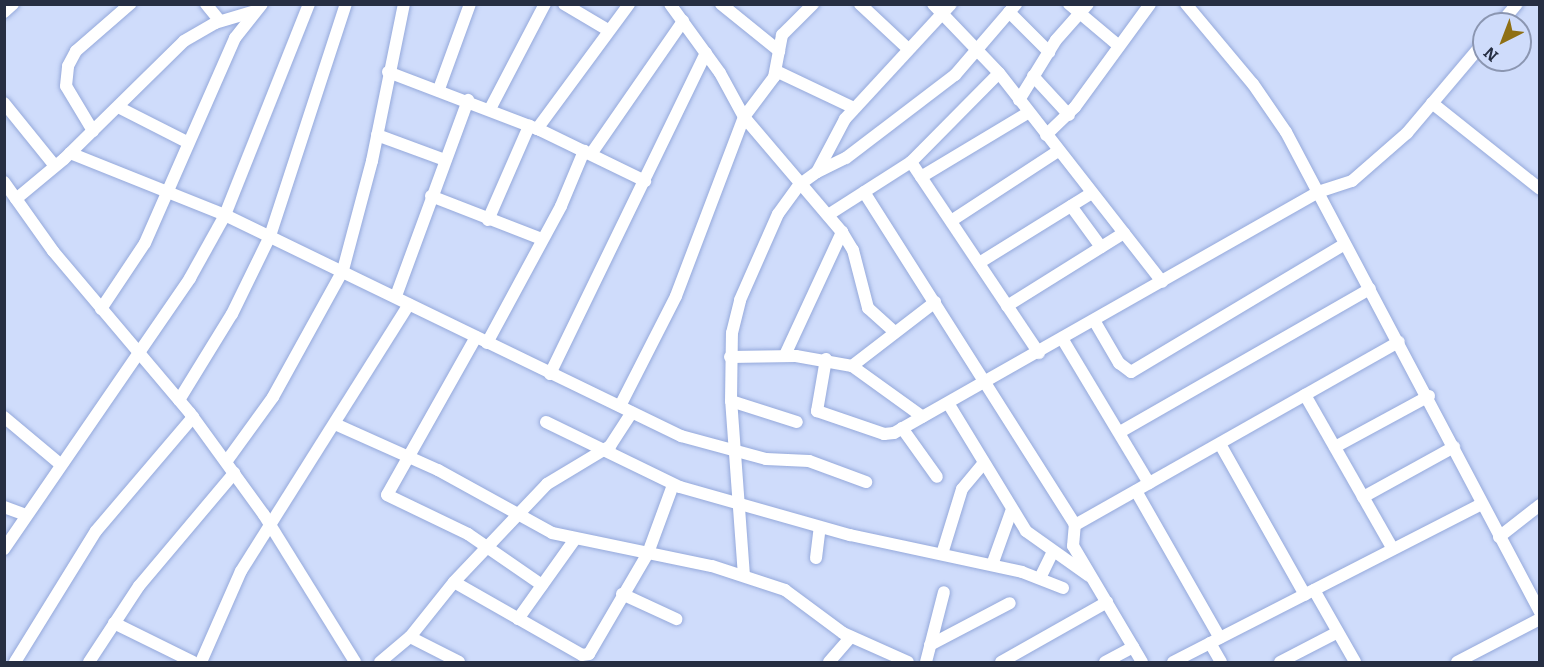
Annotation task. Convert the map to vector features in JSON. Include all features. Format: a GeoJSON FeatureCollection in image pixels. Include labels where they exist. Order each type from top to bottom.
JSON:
{"type":"FeatureCollection","features":[{"type":"Feature","properties":{"kind":"street"},"geometry":{"type":"LineString","coordinates":[[4,12],[13,4]]}},
{"type":"Feature","properties":{"kind":"street"},"geometry":{"type":"LineString","coordinates":[[93,131],[66,87],[68,66],[76,51],[130,4]]}},
{"type":"Feature","properties":{"kind":"street"},"geometry":{"type":"LineString","coordinates":[[206,4],[220,21]]}},
{"type":"Feature","properties":{"kind":"street"},"geometry":{"type":"LineString","coordinates":[[4,549],[60,464],[140,355],[225,215],[309,4]]}},
{"type":"Feature","properties":{"kind":"street"},"geometry":{"type":"LineString","coordinates":[[178,400],[232,314],[270,236],[346,4]]}},
{"type":"Feature","properties":{"kind":"street"},"geometry":{"type":"LineString","coordinates":[[226,462],[273,397],[343,270],[376,135],[404,4]]}},
{"type":"Feature","properties":{"kind":"street"},"geometry":{"type":"LineString","coordinates":[[440,88],[470,4]]}},
{"type":"Feature","properties":{"kind":"street"},"geometry":{"type":"LineString","coordinates":[[490,109],[545,4]]}},
{"type":"Feature","properties":{"kind":"street"},"geometry":{"type":"LineString","coordinates":[[564,4],[608,30]]}},
{"type":"Feature","properties":{"kind":"street"},"geometry":{"type":"LineString","coordinates":[[488,220],[533,127],[629,4]]}},
{"type":"Feature","properties":{"kind":"street"},"geometry":{"type":"LineString","coordinates":[[670,4],[706,53],[744,117],[799,185],[842,232],[853,250],[868,308],[896,332]]}},
{"type":"Feature","properties":{"kind":"street"},"geometry":{"type":"LineString","coordinates":[[721,4],[779,51]]}},
{"type":"Feature","properties":{"kind":"street"},"geometry":{"type":"LineString","coordinates":[[380,663],[410,637],[454,582],[554,478],[602,452],[618,438],[626,409],[676,296],[744,117],[776,71],[782,35],[813,4]]}},
{"type":"Feature","properties":{"kind":"street"},"geometry":{"type":"LineString","coordinates":[[860,4],[907,48]]}},
{"type":"Feature","properties":{"kind":"street"},"geometry":{"type":"LineString","coordinates":[[1069,4],[1119,46]]}},
{"type":"Feature","properties":{"kind":"street"},"geometry":{"type":"LineString","coordinates":[[1020,100],[1049,52],[1088,4]]}},
{"type":"Feature","properties":{"kind":"street"},"geometry":{"type":"LineString","coordinates":[[1046,135],[1069,115],[1150,4]]}},
{"type":"Feature","properties":{"kind":"street"},"geometry":{"type":"LineString","coordinates":[[1186,4],[1260,93],[1318,192],[1429,396],[1539,612]]}},
{"type":"Feature","properties":{"kind":"street"},"geometry":{"type":"LineString","coordinates":[[817,172],[833,136],[854,108],[941,7],[999,73],[1162,282]]}},
{"type":"Feature","properties":{"kind":"street"},"geometry":{"type":"LineString","coordinates":[[16,199],[70,153],[184,41],[220,21],[259,8]]}},
{"type":"Feature","properties":{"kind":"street"},"geometry":{"type":"LineString","coordinates":[[101,309],[145,243],[235,38],[259,8]]}},
{"type":"Feature","properties":{"kind":"street"},"geometry":{"type":"LineString","coordinates":[[744,576],[732,451],[730,357],[740,300],[764,240],[799,185],[903,118],[977,50],[1012,8],[1049,52]]}},
{"type":"Feature","properties":{"kind":"street"},"geometry":{"type":"LineString","coordinates":[[542,585],[488,546],[390,498],[387,489],[410,457],[482,340],[542,239],[588,152],[683,21]]}},
{"type":"Feature","properties":{"kind":"street"},"geometry":{"type":"LineString","coordinates":[[550,374],[645,181],[669,122],[706,53]]}},
{"type":"Feature","properties":{"kind":"street"},"geometry":{"type":"LineString","coordinates":[[826,359],[817,411],[884,434],[902,428],[1063,340],[1318,192],[1352,181],[1375,164],[1432,104],[1472,56]]}},
{"type":"Feature","properties":{"kind":"street"},"geometry":{"type":"LineString","coordinates":[[776,71],[854,108]]}},
{"type":"Feature","properties":{"kind":"street"},"geometry":{"type":"LineString","coordinates":[[388,72],[440,88],[533,127],[645,181]]}},
{"type":"Feature","properties":{"kind":"street"},"geometry":{"type":"LineString","coordinates":[[828,215],[911,162],[999,73]]}},
{"type":"Feature","properties":{"kind":"street"},"geometry":{"type":"LineString","coordinates":[[1033,76],[1069,115]]}},
{"type":"Feature","properties":{"kind":"street"},"geometry":{"type":"LineString","coordinates":[[396,296],[468,100]]}},
{"type":"Feature","properties":{"kind":"street"},"geometry":{"type":"LineString","coordinates":[[4,103],[55,166]]}},
{"type":"Feature","properties":{"kind":"street"},"geometry":{"type":"LineString","coordinates":[[1432,104],[1539,189]]}},
{"type":"Feature","properties":{"kind":"street"},"geometry":{"type":"LineString","coordinates":[[118,107],[188,142]]}},
{"type":"Feature","properties":{"kind":"street"},"geometry":{"type":"LineString","coordinates":[[921,177],[1029,112]]}},
{"type":"Feature","properties":{"kind":"street"},"geometry":{"type":"LineString","coordinates":[[376,135],[445,160]]}},
{"type":"Feature","properties":{"kind":"street"},"geometry":{"type":"LineString","coordinates":[[951,221],[1058,151]]}},
{"type":"Feature","properties":{"kind":"street"},"geometry":{"type":"LineString","coordinates":[[70,153],[168,195],[225,215],[343,270],[550,374],[681,436],[775,461],[809,461],[866,482]]}},
{"type":"Feature","properties":{"kind":"street"},"geometry":{"type":"LineString","coordinates":[[911,162],[1039,353]]}},
{"type":"Feature","properties":{"kind":"street"},"geometry":{"type":"LineString","coordinates":[[4,182],[101,309],[193,417],[226,462],[271,526],[355,663]]}},
{"type":"Feature","properties":{"kind":"street"},"geometry":{"type":"LineString","coordinates":[[864,192],[987,382],[1075,525]]}},
{"type":"Feature","properties":{"kind":"street"},"geometry":{"type":"LineString","coordinates":[[979,263],[1092,193]]}},
{"type":"Feature","properties":{"kind":"street"},"geometry":{"type":"LineString","coordinates":[[431,196],[542,239]]}},
{"type":"Feature","properties":{"kind":"street"},"geometry":{"type":"LineString","coordinates":[[1071,206],[1101,247]]}},
{"type":"Feature","properties":{"kind":"street"},"geometry":{"type":"LineString","coordinates":[[785,355],[842,232]]}},
{"type":"Feature","properties":{"kind":"street"},"geometry":{"type":"LineString","coordinates":[[1007,306],[1124,233]]}},
{"type":"Feature","properties":{"kind":"street"},"geometry":{"type":"LineString","coordinates":[[1095,321],[1119,363],[1131,372],[1345,244]]}},
{"type":"Feature","properties":{"kind":"street"},"geometry":{"type":"LineString","coordinates":[[1120,432],[1370,289]]}},
{"type":"Feature","properties":{"kind":"street"},"geometry":{"type":"LineString","coordinates":[[852,366],[935,302]]}},
{"type":"Feature","properties":{"kind":"street"},"geometry":{"type":"LineString","coordinates":[[201,663],[241,571],[410,304]]}},
{"type":"Feature","properties":{"kind":"street"},"geometry":{"type":"LineString","coordinates":[[1063,340],[1149,483]]}},
{"type":"Feature","properties":{"kind":"street"},"geometry":{"type":"LineString","coordinates":[[1142,663],[1071,540],[1075,525],[1399,342]]}},
{"type":"Feature","properties":{"kind":"street"},"geometry":{"type":"LineString","coordinates":[[730,357],[785,355],[826,359],[852,366],[923,417]]}},
{"type":"Feature","properties":{"kind":"street"},"geometry":{"type":"LineString","coordinates":[[1305,395],[1393,549]]}},
{"type":"Feature","properties":{"kind":"street"},"geometry":{"type":"LineString","coordinates":[[1335,447],[1429,396]]}},
{"type":"Feature","properties":{"kind":"street"},"geometry":{"type":"LineString","coordinates":[[731,401],[797,422]]}},
{"type":"Feature","properties":{"kind":"street"},"geometry":{"type":"LineString","coordinates":[[948,403],[1026,531],[1052,553],[1093,578]]}},
{"type":"Feature","properties":{"kind":"street"},"geometry":{"type":"LineString","coordinates":[[4,417],[60,464]]}},
{"type":"Feature","properties":{"kind":"street"},"geometry":{"type":"LineString","coordinates":[[15,663],[96,531],[193,417]]}},
{"type":"Feature","properties":{"kind":"street"},"geometry":{"type":"LineString","coordinates":[[546,422],[602,452],[673,485],[820,527],[992,565],[1040,578],[1063,588]]}},
{"type":"Feature","properties":{"kind":"street"},"geometry":{"type":"LineString","coordinates":[[335,424],[410,457],[519,514],[574,539],[648,553],[744,576],[785,590],[851,637],[908,663]]}},
{"type":"Feature","properties":{"kind":"street"},"geometry":{"type":"LineString","coordinates":[[902,428],[937,477]]}},
{"type":"Feature","properties":{"kind":"street"},"geometry":{"type":"LineString","coordinates":[[1220,444],[1355,663]]}},
{"type":"Feature","properties":{"kind":"street"},"geometry":{"type":"LineString","coordinates":[[1363,497],[1454,447]]}},
{"type":"Feature","properties":{"kind":"street"},"geometry":{"type":"LineString","coordinates":[[942,554],[962,489],[984,463]]}},
{"type":"Feature","properties":{"kind":"street"},"geometry":{"type":"LineString","coordinates":[[89,663],[114,623],[234,473]]}},
{"type":"Feature","properties":{"kind":"street"},"geometry":{"type":"LineString","coordinates":[[454,582],[586,656],[648,553],[673,485]]}},
{"type":"Feature","properties":{"kind":"street"},"geometry":{"type":"LineString","coordinates":[[1136,491],[1215,641],[1221,663]]}},
{"type":"Feature","properties":{"kind":"street"},"geometry":{"type":"LineString","coordinates":[[1173,663],[1482,504]]}},
{"type":"Feature","properties":{"kind":"street"},"geometry":{"type":"LineString","coordinates":[[1499,537],[1539,506]]}},
{"type":"Feature","properties":{"kind":"street"},"geometry":{"type":"LineString","coordinates":[[4,507],[26,515]]}},
{"type":"Feature","properties":{"kind":"street"},"geometry":{"type":"LineString","coordinates":[[992,565],[1012,508]]}},
{"type":"Feature","properties":{"kind":"street"},"geometry":{"type":"LineString","coordinates":[[816,558],[820,527]]}},
{"type":"Feature","properties":{"kind":"street"},"geometry":{"type":"LineString","coordinates":[[518,619],[574,539]]}},
{"type":"Feature","properties":{"kind":"street"},"geometry":{"type":"LineString","coordinates":[[1040,578],[1052,553]]}},
{"type":"Feature","properties":{"kind":"street"},"geometry":{"type":"LineString","coordinates":[[926,663],[944,592]]}},
{"type":"Feature","properties":{"kind":"street"},"geometry":{"type":"LineString","coordinates":[[622,594],[676,619]]}},
{"type":"Feature","properties":{"kind":"street"},"geometry":{"type":"LineString","coordinates":[[1000,663],[1107,602]]}},
{"type":"Feature","properties":{"kind":"street"},"geometry":{"type":"LineString","coordinates":[[930,645],[1010,603]]}},
{"type":"Feature","properties":{"kind":"street"},"geometry":{"type":"LineString","coordinates":[[1457,663],[1539,619]]}},
{"type":"Feature","properties":{"kind":"street"},"geometry":{"type":"LineString","coordinates":[[114,623],[193,663]]}},
{"type":"Feature","properties":{"kind":"street"},"geometry":{"type":"LineString","coordinates":[[1280,663],[1338,632]]}},
{"type":"Feature","properties":{"kind":"street"},"geometry":{"type":"LineString","coordinates":[[410,637],[459,663]]}},
{"type":"Feature","properties":{"kind":"street"},"geometry":{"type":"LineString","coordinates":[[830,663],[851,637]]}},
{"type":"Feature","properties":{"kind":"street"},"geometry":{"type":"LineString","coordinates":[[1105,663],[1133,647]]}}]}
